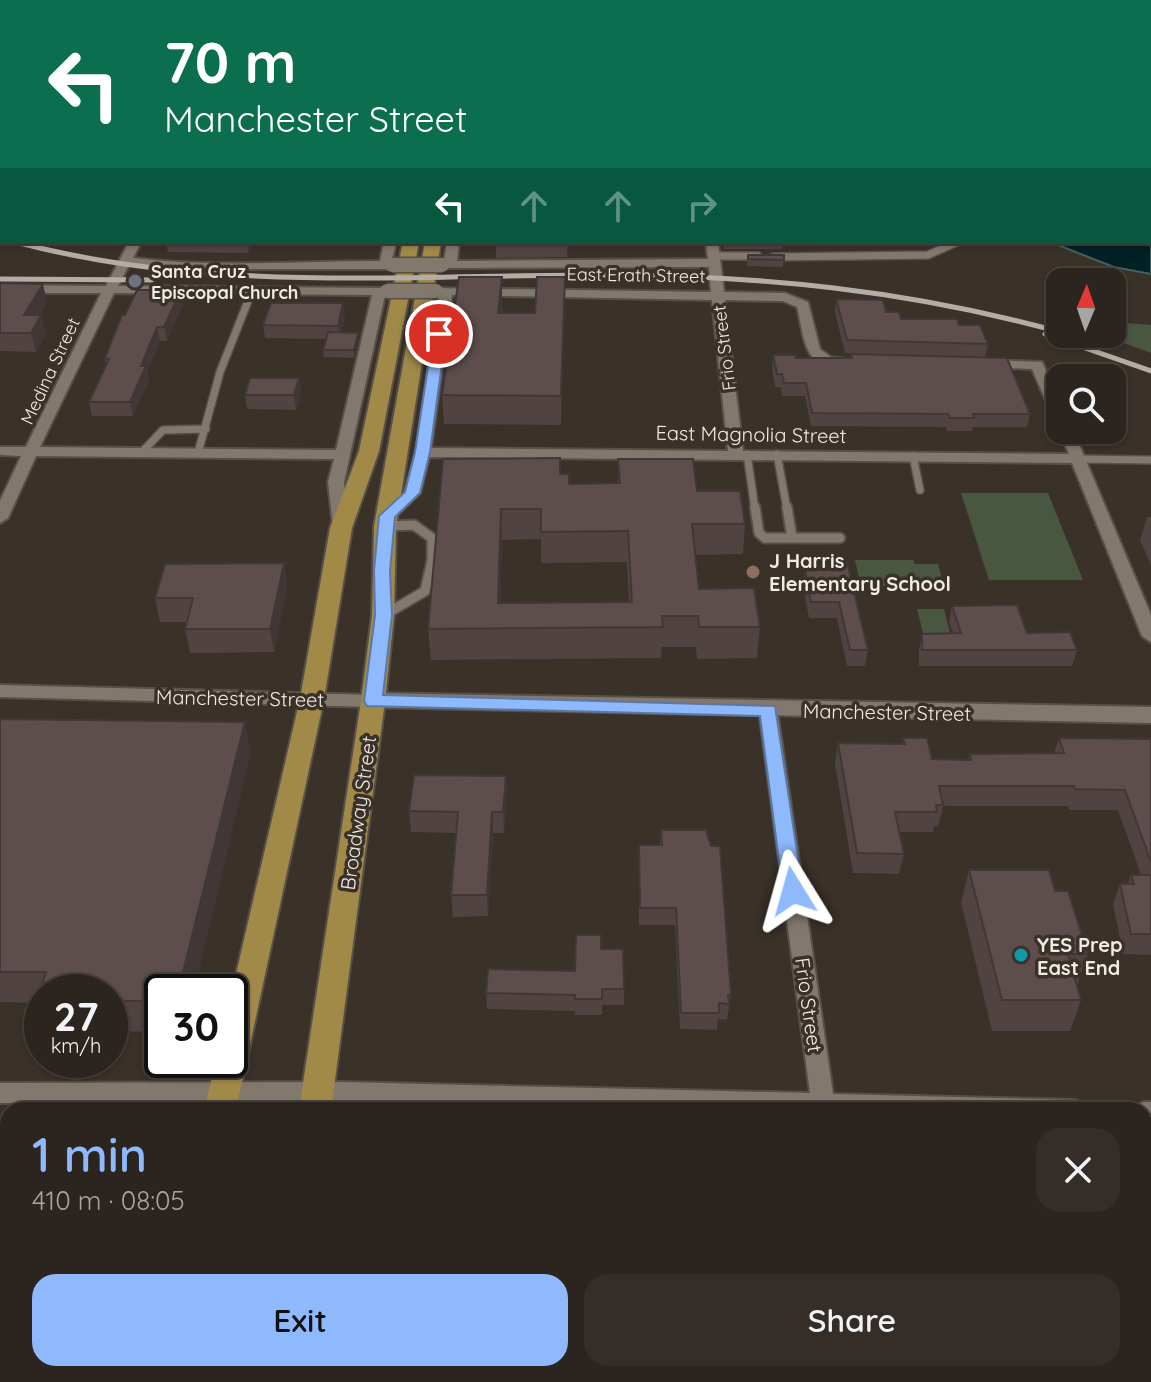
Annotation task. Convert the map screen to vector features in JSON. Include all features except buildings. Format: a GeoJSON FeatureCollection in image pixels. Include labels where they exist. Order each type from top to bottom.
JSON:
{"type":"FeatureCollection","features":[{"type":"Feature","properties":{"kind":"main road"},"geometry":{"type":"LineString","coordinates":[[222,1101],[312,699],[341,528],[369,451],[411,244]]}},
{"type":"Feature","properties":{"kind":"main road","name":"Broadway Street"},"geometry":{"type":"LineString","coordinates":[[317,1101],[373,701],[383,615],[386,521],[433,244]]}},
{"type":"Feature","properties":{"kind":"street","name":"Medina Street"},"geometry":{"type":"LineString","coordinates":[[0,518],[109,289],[134,244]]}},
{"type":"Feature","properties":{"kind":"street"},"geometry":{"type":"LineString","coordinates":[[388,265],[390,244]]}},
{"type":"Feature","properties":{"kind":"street"},"geometry":{"type":"LineString","coordinates":[[446,265],[452,244]]}},
{"type":"Feature","properties":{"kind":"street","name":"East Erath Street"},"geometry":{"type":"LineString","coordinates":[[126,261],[223,269],[246,265],[446,265],[713,254]]}},
{"type":"Feature","properties":{"kind":"street","name":"Frio Street"},"geometry":{"type":"LineString","coordinates":[[713,254],[741,454]]}},
{"type":"Feature","properties":{"kind":"street","name":"East Erath Street"},"geometry":{"type":"LineString","coordinates":[[0,289],[773,295],[803,305],[814,354],[822,359],[850,362]]}},
{"type":"Feature","properties":{"kind":"street"},"geometry":{"type":"LineString","coordinates":[[341,528],[336,482],[383,291]]}},
{"type":"Feature","properties":{"kind":"street"},"geometry":{"type":"LineString","coordinates":[[386,521],[412,493],[423,452],[441,291]]}},
{"type":"Feature","properties":{"kind":"street"},"geometry":{"type":"LineString","coordinates":[[975,364],[1037,365],[1046,385]]}},
{"type":"Feature","properties":{"kind":"street"},"geometry":{"type":"LineString","coordinates":[[1072,444],[1151,636]]}},
{"type":"Feature","properties":{"kind":"street"},"geometry":{"type":"LineString","coordinates":[[0,451],[341,455]]}},
{"type":"Feature","properties":{"kind":"street","name":"East Magnolia Street"},"geometry":{"type":"LineString","coordinates":[[423,452],[1078,459]]}},
{"type":"Feature","properties":{"kind":"street","name":"Manchester Street"},"geometry":{"type":"LineString","coordinates":[[0,691],[768,710],[1151,715]]}},
{"type":"Feature","properties":{"kind":"street","name":"Frio Street"},"geometry":{"type":"LineString","coordinates":[[768,710],[822,1102]]}},
{"type":"Feature","properties":{"kind":"street"},"geometry":{"type":"LineString","coordinates":[[13,1099],[407,1102]]}},
{"type":"Feature","properties":{"kind":"lane"},"geometry":{"type":"LineString","coordinates":[[713,254],[928,255],[953,244]]}},
{"type":"Feature","properties":{"kind":"lane"},"geometry":{"type":"LineString","coordinates":[[198,453],[220,372],[252,291]]}},
{"type":"Feature","properties":{"kind":"lane"},"geometry":{"type":"LineString","coordinates":[[141,453],[163,430],[206,429]]}},
{"type":"Feature","properties":{"kind":"lane"},"geometry":{"type":"LineString","coordinates":[[741,454],[759,533],[765,538],[840,538]]}},
{"type":"Feature","properties":{"kind":"lane"},"geometry":{"type":"LineString","coordinates":[[777,454],[792,538]]}},
{"type":"Feature","properties":{"kind":"lane"},"geometry":{"type":"LineString","coordinates":[[913,456],[920,490]]}},
{"type":"Feature","properties":{"kind":"lane"},"geometry":{"type":"LineString","coordinates":[[1078,459],[1151,460]]}},
{"type":"Feature","properties":{"kind":"lane"},"geometry":{"type":"LineString","coordinates":[[383,615],[425,591],[432,560],[432,538],[414,525],[386,521]]}},
{"type":"Feature","properties":{"kind":"green space"},"geometry":{"type":"Polygon","coordinates":[[[1126,323],[1151,325],[1151,353],[1126,344],[1126,323]]]}},
{"type":"Feature","properties":{"kind":"green space"},"geometry":{"type":"Polygon","coordinates":[[[961,493],[1048,493],[1083,580],[989,580],[961,493]]]}},
{"type":"Feature","properties":{"kind":"green space"},"geometry":{"type":"Polygon","coordinates":[[[855,560],[913,560],[915,564],[938,564],[944,586],[861,586],[855,560]]]}},
{"type":"Feature","properties":{"kind":"green space"},"geometry":{"type":"Polygon","coordinates":[[[917,609],[944,609],[950,633],[923,633],[917,609]]]}},
{"type":"Feature","properties":{"kind":"water"},"geometry":{"type":"Polygon","coordinates":[[[1055,244],[1151,244],[1151,274],[1119,268],[1055,244]]]}},
{"type":"Feature","properties":{"kind":"railway"},"geometry":{"type":"LineString","coordinates":[[25,244],[87,258],[160,269],[233,275],[306,278],[600,275],[774,282],[946,305],[1046,328]]}},
{"type":"Feature","properties":{"kind":"railway"},"geometry":{"type":"LineString","coordinates":[[0,279],[152,280]]}},
{"type":"Feature","properties":{"kind":"railway"},"geometry":{"type":"LineString","coordinates":[[1045,334],[1151,371]]}},
{"type":"Feature","properties":{"kind":"place","name":"Santa Cruz Episcopal Church"},"geometry":{"type":"Point","coordinates":[135,281]}},
{"type":"Feature","properties":{"kind":"place","name":"J Harris Elementary School"},"geometry":{"type":"Point","coordinates":[753,572]}},
{"type":"Feature","properties":{"kind":"place","name":"YES Prep East End"},"geometry":{"type":"Point","coordinates":[1021,955]}},
{"type":"Feature","properties":{"kind":"route"},"geometry":{"type":"LineString","coordinates":[[439,334],[423,452],[412,493],[387,516],[385,526],[383,615],[373,701],[768,710],[793,891]]}}]}
